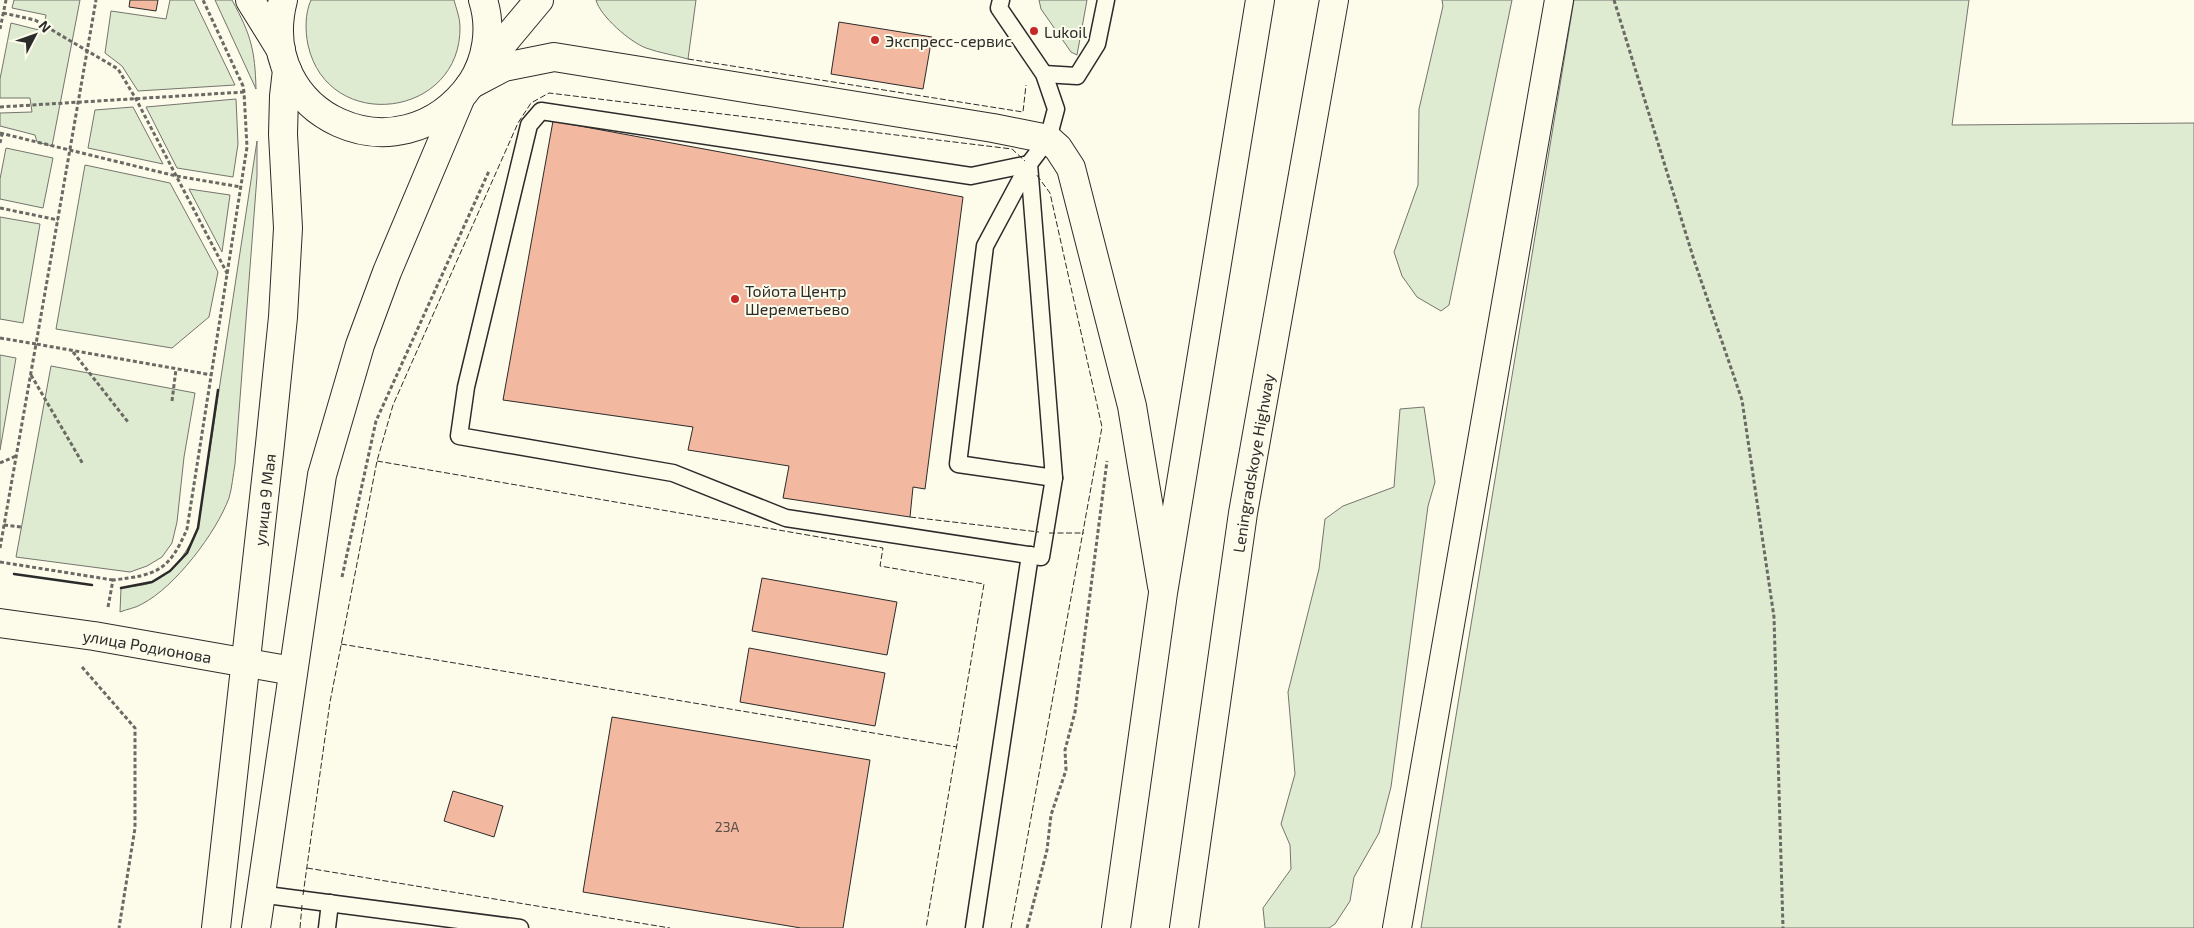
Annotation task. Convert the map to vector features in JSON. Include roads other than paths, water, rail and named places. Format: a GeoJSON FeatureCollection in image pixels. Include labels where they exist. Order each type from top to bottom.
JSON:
{"type":"FeatureCollection","features":[{"type":"Feature","properties":{"kind":"main road"},"geometry":{"type":"LineString","coordinates":[[250,0],[284,60],[298,90],[312,105],[348,127],[369,132],[387,133],[409,130],[427,123],[445,112],[538,0]]}},
{"type":"Feature","properties":{"kind":"main road"},"geometry":{"type":"LineString","coordinates":[[283,0],[278,32],[284,60]]}},
{"type":"Feature","properties":{"kind":"main road"},"geometry":{"type":"LineString","coordinates":[[256,928],[322,475],[360,345],[387,272],[469,85],[487,39],[487,19],[483,0]]}},
{"type":"Feature","properties":{"kind":"main road"},"geometry":{"type":"LineString","coordinates":[[1116,928],[1163,593],[1260,0]]}},
{"type":"Feature","properties":{"kind":"main road","name":"Leningradskoye Highway"},"geometry":{"type":"LineString","coordinates":[[1184,928],[1243,512],[1334,0]]}},
{"type":"Feature","properties":{"kind":"main road"},"geometry":{"type":"LineString","coordinates":[[1397,928],[1559,0]]}},
{"type":"Feature","properties":{"kind":"main road"},"geometry":{"type":"LineString","coordinates":[[469,85],[504,67],[554,57],[1048,138],[1058,148],[1071,168],[1129,396],[1163,593]]}},
{"type":"Feature","properties":{"kind":"main road","name":"улица 9 Мая"},"geometry":{"type":"LineString","coordinates":[[216,928],[283,317],[288,228],[283,134],[284,60]]}},
{"type":"Feature","properties":{"kind":"main road","name":"улица Родионова"},"geometry":{"type":"LineString","coordinates":[[0,623],[94,636],[292,671]]}},
{"type":"Feature","properties":{"kind":"lane"},"geometry":{"type":"LineString","coordinates":[[1044,74],[1077,76],[1097,44],[1106,0]]}},
{"type":"Feature","properties":{"kind":"lane"},"geometry":{"type":"LineString","coordinates":[[996,3],[1044,74],[1056,110],[1048,138],[1029,164],[985,246],[958,464],[1054,478]]}},
{"type":"Feature","properties":{"kind":"lane"},"geometry":{"type":"LineString","coordinates":[[541,111],[971,176],[1029,164],[1054,478],[1042,557],[786,518],[673,473],[459,436],[466,387],[529,125],[541,111]]}},
{"type":"Feature","properties":{"kind":"lane"},"geometry":{"type":"LineString","coordinates":[[974,928],[1030,556]]}},
{"type":"Feature","properties":{"kind":"lane"},"geometry":{"type":"LineString","coordinates":[[260,894],[520,928]]}},
{"type":"Feature","properties":{"kind":"lane"},"geometry":{"type":"LineString","coordinates":[[327,928],[330,903]]}},
{"type":"Feature","properties":{"kind":"place","name":"Lukoil"},"geometry":{"type":"Point","coordinates":[1034,31]}},
{"type":"Feature","properties":{"kind":"place","name":"Экспресс-сервис"},"geometry":{"type":"Point","coordinates":[875,40]}},
{"type":"Feature","properties":{"kind":"place","name":"Тойота Центр Шереметьево"},"geometry":{"type":"Point","coordinates":[735,299]}}]}
